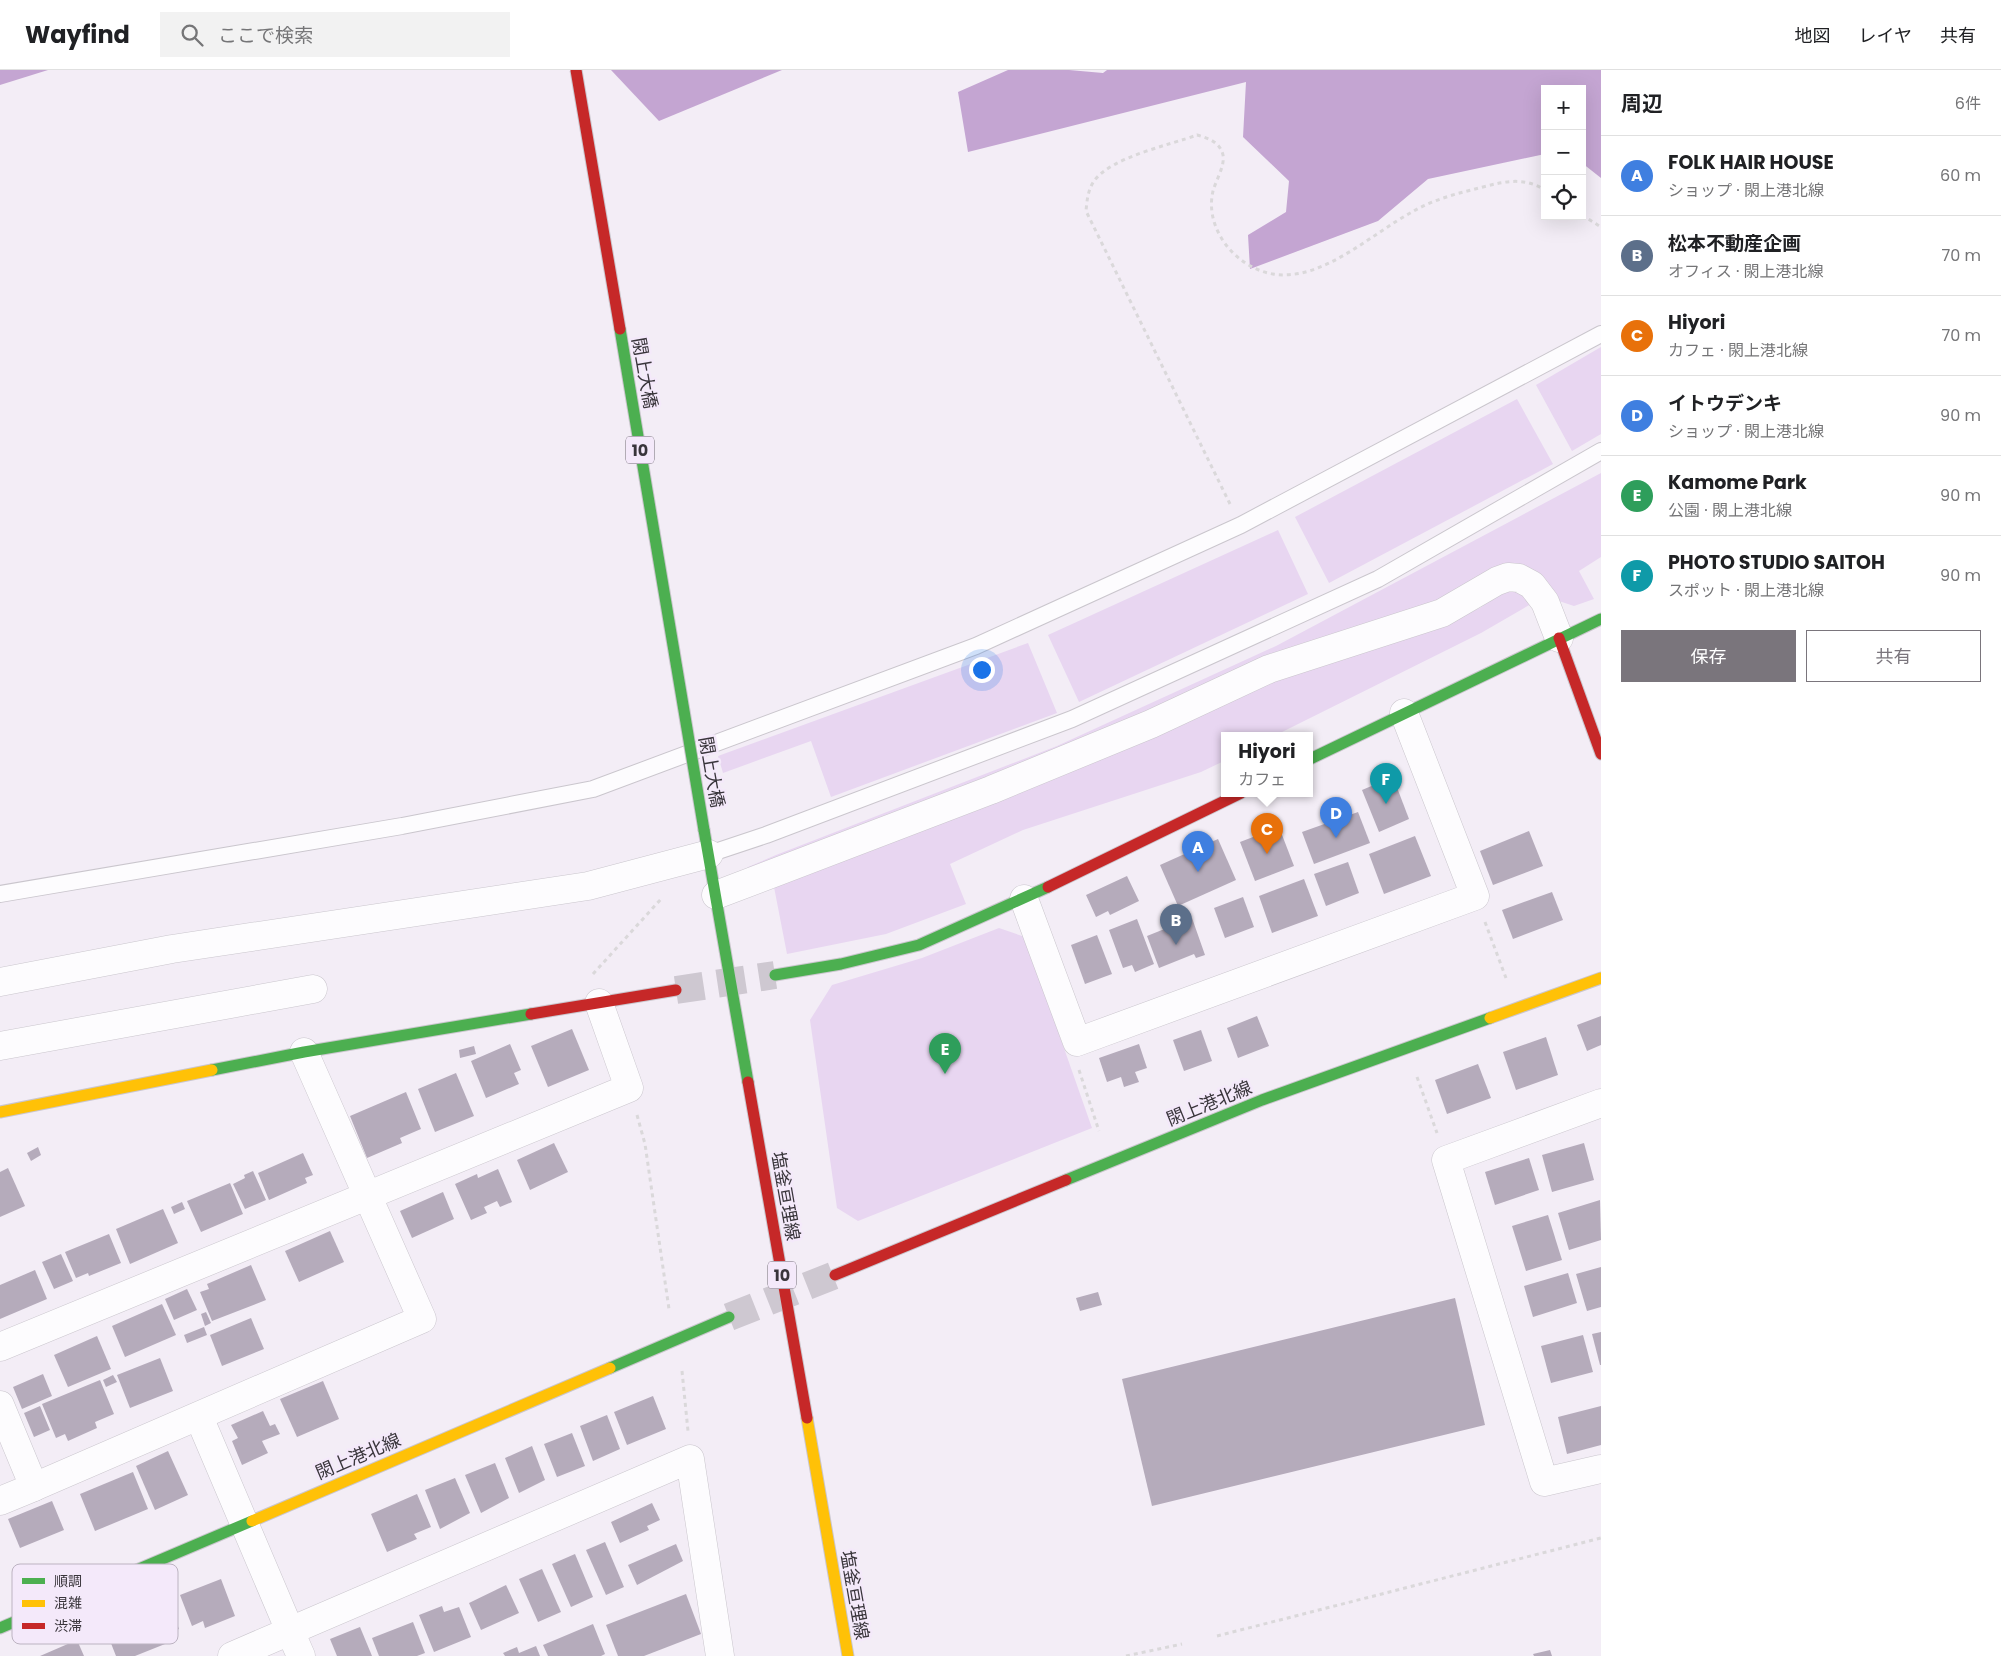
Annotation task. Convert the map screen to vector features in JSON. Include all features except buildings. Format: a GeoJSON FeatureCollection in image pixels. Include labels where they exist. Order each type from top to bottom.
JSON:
{"type":"FeatureCollection","features":[{"type":"Feature","properties":{"kind":"street","name":"閖上大橋"},"geometry":{"type":"LineString","coordinates":[[576,70],[706,842]]}},
{"type":"Feature","properties":{"kind":"street"},"geometry":{"type":"LineString","coordinates":[[716,895],[1000,786],[1151,724],[1269,668],[1442,613],[1497,581],[1508,577],[1519,578],[1532,585],[1545,602],[1601,754]]}},
{"type":"Feature","properties":{"kind":"street"},"geometry":{"type":"LineString","coordinates":[[1313,758],[1601,619]]}},
{"type":"Feature","properties":{"kind":"street"},"geometry":{"type":"LineString","coordinates":[[1024,899],[1077,1042],[1475,896],[1404,713]]}},
{"type":"Feature","properties":{"kind":"street"},"geometry":{"type":"LineString","coordinates":[[775,975],[842,964],[919,945],[1024,899],[1233,797]]}},
{"type":"Feature","properties":{"kind":"street","name":"塩釜亘理線"},"geometry":{"type":"LineString","coordinates":[[706,842],[848,1655]]}},
{"type":"Feature","properties":{"kind":"street"},"geometry":{"type":"LineString","coordinates":[[0,982],[172,949],[588,886],[706,842]]}},
{"type":"Feature","properties":{"kind":"street","name":"閖上港北線"},"geometry":{"type":"LineString","coordinates":[[835,1275],[1262,1100],[1601,978]]}},
{"type":"Feature","properties":{"kind":"street"},"geometry":{"type":"LineString","coordinates":[[0,1046],[313,989]]}},
{"type":"Feature","properties":{"kind":"street"},"geometry":{"type":"LineString","coordinates":[[0,1112],[593,992],[676,990]]}},
{"type":"Feature","properties":{"kind":"street"},"geometry":{"type":"LineString","coordinates":[[0,1347],[629,1088],[593,992]]}},
{"type":"Feature","properties":{"kind":"street"},"geometry":{"type":"LineString","coordinates":[[0,1501],[422,1319],[304,1052]]}},
{"type":"Feature","properties":{"kind":"street"},"geometry":{"type":"LineString","coordinates":[[1601,1104],[1446,1160],[1544,1482],[1601,1468]]}},
{"type":"Feature","properties":{"kind":"street","name":"閖上港北線"},"geometry":{"type":"LineString","coordinates":[[148,1564],[729,1317]]}},
{"type":"Feature","properties":{"kind":"street"},"geometry":{"type":"LineString","coordinates":[[0,1405],[34,1487]]}},
{"type":"Feature","properties":{"kind":"street"},"geometry":{"type":"LineString","coordinates":[[199,1416],[300,1656]]}},
{"type":"Feature","properties":{"kind":"street"},"geometry":{"type":"LineString","coordinates":[[232,1656],[690,1459],[720,1656]]}},
{"type":"Feature","properties":{"kind":"street","name":"閖上港北線"},"geometry":{"type":"LineString","coordinates":[[0,1628],[12,1623]]}},
{"type":"Feature","properties":{"kind":"lane"},"geometry":{"type":"LineString","coordinates":[[0,894],[392,827],[593,788],[976,646],[1241,525],[1601,334]]}},
{"type":"Feature","properties":{"kind":"lane"},"geometry":{"type":"LineString","coordinates":[[706,842],[766,835],[1072,720],[1378,579],[1601,451]]}},
{"type":"Feature","properties":{"kind":"path"},"geometry":{"type":"LineString","coordinates":[[1241,525],[1086,211],[1088,196],[1094,182],[1103,171],[1118,163],[1197,135],[1210,138],[1221,149],[1223,156],[1212,193],[1213,216],[1227,248],[1238,259],[1259,270],[1272,274],[1287,275],[1320,269],[1413,211],[1441,198],[1498,183],[1524,180],[1541,188]]}},
{"type":"Feature","properties":{"kind":"path"},"geometry":{"type":"LineString","coordinates":[[1586,218],[1601,227]]}},
{"type":"Feature","properties":{"kind":"path"},"geometry":{"type":"LineString","coordinates":[[593,992],[666,893]]}},
{"type":"Feature","properties":{"kind":"path"},"geometry":{"type":"LineString","coordinates":[[1475,896],[1506,978]]}},
{"type":"Feature","properties":{"kind":"path"},"geometry":{"type":"LineString","coordinates":[[1077,1042],[1076,1058],[1098,1131]]}},
{"type":"Feature","properties":{"kind":"path"},"geometry":{"type":"LineString","coordinates":[[1417,1077],[1446,1160]]}},
{"type":"Feature","properties":{"kind":"path"},"geometry":{"type":"LineString","coordinates":[[629,1088],[644,1144],[669,1310]]}},
{"type":"Feature","properties":{"kind":"path"},"geometry":{"type":"LineString","coordinates":[[682,1370],[690,1459]]}},
{"type":"Feature","properties":{"kind":"path"},"geometry":{"type":"LineString","coordinates":[[1217,1636],[1601,1538]]}},
{"type":"Feature","properties":{"kind":"path"},"geometry":{"type":"LineString","coordinates":[[1126,1656],[1182,1644]]}},
{"type":"Feature","properties":{"kind":"shaded area"},"geometry":{"type":"Polygon","coordinates":[[[0,70],[48,70],[0,85],[0,70]]]}},
{"type":"Feature","properties":{"kind":"shaded area"},"geometry":{"type":"Polygon","coordinates":[[[611,70],[782,70],[659,121],[611,70]]]}},
{"type":"Feature","properties":{"kind":"shaded area"},"geometry":{"type":"Polygon","coordinates":[[[1008,70],[1069,70],[1103,73],[1107,70],[1601,70],[1601,178],[1586,166],[1586,85],[1541,85],[1541,155],[1428,179],[1378,221],[1250,269],[1248,235],[1286,212],[1289,181],[1243,137],[1246,82],[968,152],[958,92],[1008,70]]]}},
{"type":"Feature","properties":{"kind":"shaded area"},"geometry":{"type":"Polygon","coordinates":[[[1601,347],[1601,434],[1572,451],[1536,385],[1601,347]]]}},
{"type":"Feature","properties":{"kind":"shaded area"},"geometry":{"type":"Polygon","coordinates":[[[1517,399],[1553,464],[1329,583],[1295,517],[1517,399]]]}},
{"type":"Feature","properties":{"kind":"shaded area"},"geometry":{"type":"Polygon","coordinates":[[[1601,473],[1601,557],[1579,571],[1594,599],[1574,606],[1553,599],[1528,571],[1430,605],[1062,753],[745,877],[748,867],[1057,746],[1276,646],[1601,473]]]}},
{"type":"Feature","properties":{"kind":"shaded area"},"geometry":{"type":"Polygon","coordinates":[[[1278,530],[1308,594],[1079,702],[1048,635],[1278,530]]]}},
{"type":"Feature","properties":{"kind":"shaded area"},"geometry":{"type":"Polygon","coordinates":[[[1512,590],[1527,596],[1531,604],[1481,633],[1282,732],[1221,732],[1221,762],[1201,772],[1023,830],[950,864],[966,904],[886,934],[787,954],[774,887],[1283,676],[1450,621],[1480,608],[1503,592],[1512,590]]]}},
{"type":"Feature","properties":{"kind":"shaded area"},"geometry":{"type":"Polygon","coordinates":[[[1028,643],[1057,713],[831,797],[811,741],[723,773],[718,756],[1028,643]]]}},
{"type":"Feature","properties":{"kind":"shaded area"},"geometry":{"type":"Polygon","coordinates":[[[999,928],[1025,937],[1092,1128],[858,1221],[837,1208],[810,1020],[832,985],[922,958],[999,928]]]}},
{"type":"Feature","properties":{"kind":"tunnel"},"geometry":{"type":"LineString","coordinates":[[676,990],[775,975]]}},
{"type":"Feature","properties":{"kind":"tunnel"},"geometry":{"type":"LineString","coordinates":[[729,1317],[835,1275]]}},
{"type":"Feature","properties":{"kind":"traffic: fast"},"geometry":{"type":"LineString","coordinates":[[620,329],[704,830]]}},
{"type":"Feature","properties":{"kind":"traffic: fast"},"geometry":{"type":"LineString","coordinates":[[1313,758],[1601,619]]}},
{"type":"Feature","properties":{"kind":"traffic: fast"},"geometry":{"type":"LineString","coordinates":[[704,830],[748,1082]]}},
{"type":"Feature","properties":{"kind":"traffic: fast"},"geometry":{"type":"LineString","coordinates":[[775,975],[841,964],[919,945],[1048,887]]}},
{"type":"Feature","properties":{"kind":"traffic: fast"},"geometry":{"type":"LineString","coordinates":[[212,1070],[304,1052],[531,1014]]}},
{"type":"Feature","properties":{"kind":"traffic: fast"},"geometry":{"type":"LineString","coordinates":[[1066,1180],[1262,1100],[1490,1018]]}},
{"type":"Feature","properties":{"kind":"traffic: fast"},"geometry":{"type":"LineString","coordinates":[[610,1368],[729,1317]]}},
{"type":"Feature","properties":{"kind":"traffic: fast"},"geometry":{"type":"LineString","coordinates":[[151,1564],[252,1521]]}},
{"type":"Feature","properties":{"kind":"traffic: fast"},"geometry":{"type":"LineString","coordinates":[[0,1628],[12,1623]]}},
{"type":"Feature","properties":{"kind":"traffic: slow"},"geometry":{"type":"LineString","coordinates":[[1490,1018],[1601,978]]}},
{"type":"Feature","properties":{"kind":"traffic: slow"},"geometry":{"type":"LineString","coordinates":[[0,1112],[212,1070]]}},
{"type":"Feature","properties":{"kind":"traffic: slow"},"geometry":{"type":"LineString","coordinates":[[252,1521],[610,1368]]}},
{"type":"Feature","properties":{"kind":"traffic: slow"},"geometry":{"type":"LineString","coordinates":[[807,1418],[848,1656]]}},
{"type":"Feature","properties":{"kind":"traffic: jam"},"geometry":{"type":"LineString","coordinates":[[576,70],[620,329]]}},
{"type":"Feature","properties":{"kind":"traffic: jam"},"geometry":{"type":"LineString","coordinates":[[1559,638],[1601,754]]}},
{"type":"Feature","properties":{"kind":"traffic: jam"},"geometry":{"type":"LineString","coordinates":[[1048,887],[1233,797]]}},
{"type":"Feature","properties":{"kind":"traffic: jam"},"geometry":{"type":"LineString","coordinates":[[531,1014],[676,990]]}},
{"type":"Feature","properties":{"kind":"traffic: jam"},"geometry":{"type":"LineString","coordinates":[[748,1082],[807,1418]]}},
{"type":"Feature","properties":{"kind":"traffic: jam"},"geometry":{"type":"LineString","coordinates":[[835,1275],[1066,1180]]}},
{"type":"Feature","properties":{"kind":"place","name":"PHOTO STUDIO SAITOH"},"geometry":{"type":"Point","coordinates":[1386,804]}},
{"type":"Feature","properties":{"kind":"place","name":"イトウデンキ"},"geometry":{"type":"Point","coordinates":[1336,838]}},
{"type":"Feature","properties":{"kind":"place","name":"Hiyori"},"geometry":{"type":"Point","coordinates":[1267,854]}},
{"type":"Feature","properties":{"kind":"place","name":"FOLK HAIR HOUSE"},"geometry":{"type":"Point","coordinates":[1198,872]}},
{"type":"Feature","properties":{"kind":"place","name":"松本不動産企画"},"geometry":{"type":"Point","coordinates":[1176,945]}},
{"type":"Feature","properties":{"kind":"place","name":"Kamome Park"},"geometry":{"type":"Point","coordinates":[945,1074]}}]}
